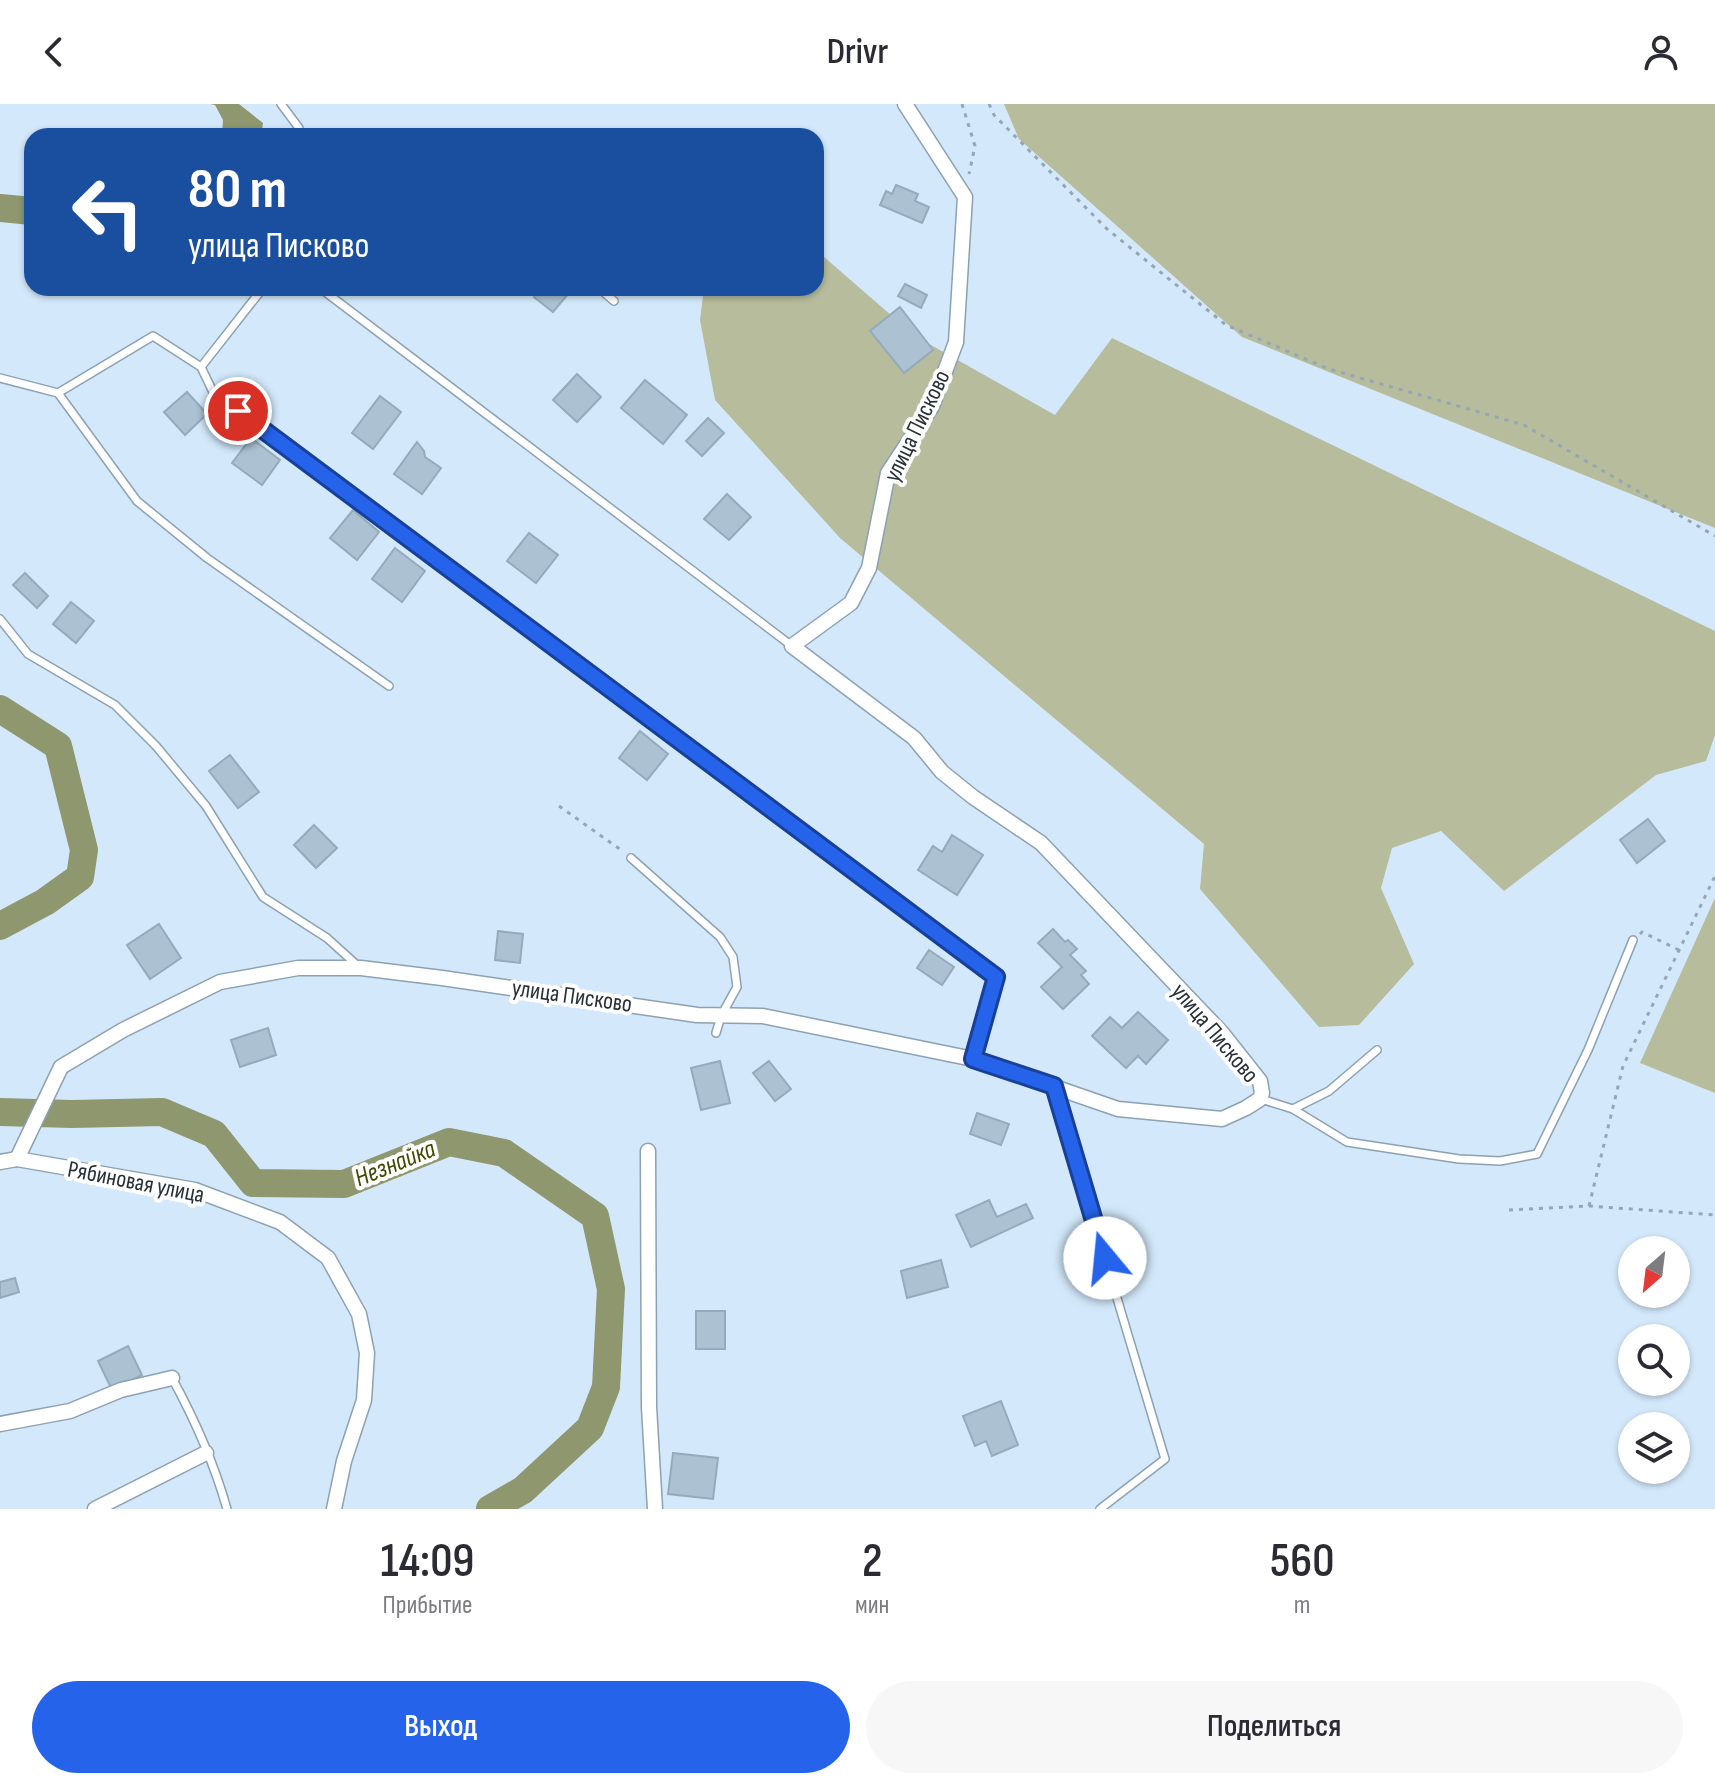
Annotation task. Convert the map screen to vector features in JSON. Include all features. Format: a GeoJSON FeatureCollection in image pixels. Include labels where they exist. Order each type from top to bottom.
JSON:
{"type":"FeatureCollection","features":[{"type":"Feature","properties":{"kind":"street"},"geometry":{"type":"LineString","coordinates":[[905,104],[965,197]]}},
{"type":"Feature","properties":{"kind":"street","name":"улица Писково"},"geometry":{"type":"LineString","coordinates":[[17,1159],[61,1067],[123,1030],[220,982],[298,968],[361,968],[697,1015],[763,1016],[973,1059],[1118,1109],[1222,1119],[1260,1099],[1260,1081],[1222,1033],[1041,843],[973,797],[942,772],[914,738],[792,646],[851,603],[869,568],[888,473],[932,406],[956,342],[965,197]]}},
{"type":"Feature","properties":{"kind":"street"},"geometry":{"type":"LineString","coordinates":[[648,1151],[649,1407],[655,1509]]}},
{"type":"Feature","properties":{"kind":"street","name":"Рябиновая улица"},"geometry":{"type":"LineString","coordinates":[[0,1162],[17,1159],[195,1190],[280,1222],[328,1258],[359,1314],[367,1353],[364,1400],[344,1461],[334,1509]]}},
{"type":"Feature","properties":{"kind":"street"},"geometry":{"type":"LineString","coordinates":[[0,1424],[70,1411],[121,1390],[172,1378]]}},
{"type":"Feature","properties":{"kind":"street"},"geometry":{"type":"LineString","coordinates":[[95,1509],[206,1453]]}},
{"type":"Feature","properties":{"kind":"lane"},"geometry":{"type":"LineString","coordinates":[[281,104],[299,128]]}},
{"type":"Feature","properties":{"kind":"lane"},"geometry":{"type":"LineString","coordinates":[[201,367],[257,296]]}},
{"type":"Feature","properties":{"kind":"lane"},"geometry":{"type":"LineString","coordinates":[[331,296],[792,646]]}},
{"type":"Feature","properties":{"kind":"lane"},"geometry":{"type":"LineString","coordinates":[[608,296],[614,301]]}},
{"type":"Feature","properties":{"kind":"lane"},"geometry":{"type":"LineString","coordinates":[[58,393],[153,336],[201,367],[213,392],[996,977],[973,1059]]}},
{"type":"Feature","properties":{"kind":"lane"},"geometry":{"type":"LineString","coordinates":[[0,378],[58,393],[137,501],[207,558],[389,686]]}},
{"type":"Feature","properties":{"kind":"lane"},"geometry":{"type":"LineString","coordinates":[[0,619],[28,654],[115,705],[156,746],[206,806],[263,897],[327,938],[361,968]]}},
{"type":"Feature","properties":{"kind":"lane"},"geometry":{"type":"LineString","coordinates":[[631,858],[720,937],[733,957],[737,987],[721,1016],[716,1033]]}},
{"type":"Feature","properties":{"kind":"lane"},"geometry":{"type":"LineString","coordinates":[[1260,1099],[1293,1109],[1347,1142],[1459,1159],[1500,1161],[1537,1154],[1588,1050],[1633,940]]}},
{"type":"Feature","properties":{"kind":"lane"},"geometry":{"type":"LineString","coordinates":[[1293,1109],[1329,1091],[1377,1050]]}},
{"type":"Feature","properties":{"kind":"lane"},"geometry":{"type":"LineString","coordinates":[[1054,1086],[1165,1459],[1100,1509]]}},
{"type":"Feature","properties":{"kind":"lane"},"geometry":{"type":"LineString","coordinates":[[172,1378],[215,1469],[227,1509]]}},
{"type":"Feature","properties":{"kind":"path"},"geometry":{"type":"LineString","coordinates":[[962,104],[975,146],[965,197]]}},
{"type":"Feature","properties":{"kind":"path"},"geometry":{"type":"LineString","coordinates":[[989,104],[994,115],[1107,229],[1226,325],[1329,369],[1524,425],[1715,536]]}},
{"type":"Feature","properties":{"kind":"path"},"geometry":{"type":"LineString","coordinates":[[559,806],[631,858]]}},
{"type":"Feature","properties":{"kind":"path"},"geometry":{"type":"LineString","coordinates":[[1589,1206],[1623,1066],[1715,876]]}},
{"type":"Feature","properties":{"kind":"path"},"geometry":{"type":"LineString","coordinates":[[1633,940],[1642,932],[1679,950]]}},
{"type":"Feature","properties":{"kind":"path"},"geometry":{"type":"LineString","coordinates":[[1509,1210],[1589,1206],[1715,1215]]}},
{"type":"Feature","properties":{"kind":"shaded area"},"geometry":{"type":"Polygon","coordinates":[[[210,104],[239,104],[263,123],[262,128],[222,128],[223,120],[215,105],[210,104]]]}},
{"type":"Feature","properties":{"kind":"shaded area"},"geometry":{"type":"Polygon","coordinates":[[[1004,104],[1715,104],[1715,528],[1242,337],[1019,139],[1004,104]]]}},
{"type":"Feature","properties":{"kind":"shaded area"},"geometry":{"type":"Polygon","coordinates":[[[824,257],[915,336],[1055,415],[1112,338],[1715,631],[1715,735],[1706,761],[1656,775],[1504,891],[1441,831],[1392,848],[1381,888],[1414,964],[1359,1025],[1319,1027],[1200,889],[1204,844],[840,538],[715,400],[700,320],[703,296],[824,296],[824,257]]]}},
{"type":"Feature","properties":{"kind":"shaded area"},"geometry":{"type":"Polygon","coordinates":[[[1715,898],[1715,1093],[1640,1063],[1715,898]]]}},
{"type":"Feature","properties":{"kind":"building"},"geometry":{"type":"Polygon","coordinates":[[[896,185],[918,194],[915,201],[929,207],[922,223],[880,205],[886,191],[892,194],[896,185]]]}},
{"type":"Feature","properties":{"kind":"building"},"geometry":{"type":"Polygon","coordinates":[[[905,284],[927,295],[921,308],[898,296],[905,284]]]}},
{"type":"Feature","properties":{"kind":"building"},"geometry":{"type":"Polygon","coordinates":[[[535,296],[566,296],[553,312],[535,296]]]}},
{"type":"Feature","properties":{"kind":"building"},"geometry":{"type":"Polygon","coordinates":[[[900,307],[933,350],[904,373],[870,331],[900,307]]]}},
{"type":"Feature","properties":{"kind":"building"},"geometry":{"type":"Polygon","coordinates":[[[577,374],[601,397],[577,422],[553,400],[577,374]]]}},
{"type":"Feature","properties":{"kind":"building"},"geometry":{"type":"Polygon","coordinates":[[[645,380],[687,415],[663,444],[621,408],[645,380]]]}},
{"type":"Feature","properties":{"kind":"building"},"geometry":{"type":"Polygon","coordinates":[[[187,392],[207,414],[185,435],[164,412],[187,392]]]}},
{"type":"Feature","properties":{"kind":"building"},"geometry":{"type":"Polygon","coordinates":[[[380,396],[401,412],[373,449],[352,433],[380,396]]]}},
{"type":"Feature","properties":{"kind":"building"},"geometry":{"type":"Polygon","coordinates":[[[708,418],[724,433],[702,456],[686,441],[708,418]]]}},
{"type":"Feature","properties":{"kind":"building"},"geometry":{"type":"Polygon","coordinates":[[[251,438],[280,460],[262,485],[232,463],[251,438]]]}},
{"type":"Feature","properties":{"kind":"building"},"geometry":{"type":"Polygon","coordinates":[[[417,442],[425,457],[441,468],[422,494],[394,474],[417,442]]]}},
{"type":"Feature","properties":{"kind":"building"},"geometry":{"type":"Polygon","coordinates":[[[727,494],[751,517],[729,540],[704,519],[727,494]]]}},
{"type":"Feature","properties":{"kind":"building"},"geometry":{"type":"Polygon","coordinates":[[[353,510],[379,532],[357,560],[330,538],[353,510]]]}},
{"type":"Feature","properties":{"kind":"building"},"geometry":{"type":"Polygon","coordinates":[[[529,533],[558,555],[536,583],[507,561],[529,533]]]}},
{"type":"Feature","properties":{"kind":"building"},"geometry":{"type":"Polygon","coordinates":[[[395,548],[425,571],[402,602],[372,579],[395,548]]]}},
{"type":"Feature","properties":{"kind":"building"},"geometry":{"type":"Polygon","coordinates":[[[25,573],[48,596],[37,608],[13,585],[25,573]]]}},
{"type":"Feature","properties":{"kind":"building"},"geometry":{"type":"Polygon","coordinates":[[[71,602],[94,621],[76,643],[53,624],[71,602]]]}},
{"type":"Feature","properties":{"kind":"building"},"geometry":{"type":"Polygon","coordinates":[[[640,731],[668,754],[647,780],[619,758],[640,731]]]}},
{"type":"Feature","properties":{"kind":"building"},"geometry":{"type":"Polygon","coordinates":[[[230,755],[259,792],[238,808],[209,771],[230,755]]]}},
{"type":"Feature","properties":{"kind":"building"},"geometry":{"type":"Polygon","coordinates":[[[1648,819],[1665,841],[1637,863],[1620,840],[1648,819]]]}},
{"type":"Feature","properties":{"kind":"building"},"geometry":{"type":"Polygon","coordinates":[[[314,825],[337,848],[316,868],[294,845],[314,825]]]}},
{"type":"Feature","properties":{"kind":"building"},"geometry":{"type":"Polygon","coordinates":[[[952,835],[983,855],[957,895],[918,870],[933,846],[942,852],[952,835]]]}},
{"type":"Feature","properties":{"kind":"building"},"geometry":{"type":"Polygon","coordinates":[[[159,924],[181,958],[150,979],[127,945],[159,924]]]}},
{"type":"Feature","properties":{"kind":"building"},"geometry":{"type":"Polygon","coordinates":[[[1053,929],[1077,949],[1070,955],[1086,971],[1081,975],[1089,984],[1063,1009],[1041,987],[1062,967],[1038,943],[1053,929]]]}},
{"type":"Feature","properties":{"kind":"building"},"geometry":{"type":"Polygon","coordinates":[[[498,931],[523,934],[520,963],[495,960],[498,931]]]}},
{"type":"Feature","properties":{"kind":"building"},"geometry":{"type":"Polygon","coordinates":[[[929,950],[954,967],[942,985],[917,968],[929,950]]]}},
{"type":"Feature","properties":{"kind":"building"},"geometry":{"type":"Polygon","coordinates":[[[1138,1012],[1168,1040],[1146,1064],[1138,1056],[1126,1068],[1092,1036],[1110,1017],[1122,1028],[1138,1012]]]}},
{"type":"Feature","properties":{"kind":"building"},"geometry":{"type":"Polygon","coordinates":[[[268,1028],[276,1055],[240,1067],[231,1040],[268,1028]]]}},
{"type":"Feature","properties":{"kind":"building"},"geometry":{"type":"Polygon","coordinates":[[[720,1061],[730,1103],[701,1110],[691,1068],[720,1061]]]}},
{"type":"Feature","properties":{"kind":"building"},"geometry":{"type":"Polygon","coordinates":[[[769,1061],[791,1089],[775,1101],[753,1073],[769,1061]]]}},
{"type":"Feature","properties":{"kind":"building"},"geometry":{"type":"Polygon","coordinates":[[[977,1113],[1009,1124],[1001,1145],[970,1134],[977,1113]]]}},
{"type":"Feature","properties":{"kind":"building"},"geometry":{"type":"Polygon","coordinates":[[[989,1200],[997,1217],[1026,1204],[1033,1218],[971,1247],[956,1215],[989,1200]]]}},
{"type":"Feature","properties":{"kind":"building"},"geometry":{"type":"Polygon","coordinates":[[[941,1260],[948,1287],[907,1298],[901,1271],[941,1260]]]}},
{"type":"Feature","properties":{"kind":"building"},"geometry":{"type":"Polygon","coordinates":[[[15,1278],[19,1292],[0,1298],[0,1282],[15,1278]]]}},
{"type":"Feature","properties":{"kind":"building"},"geometry":{"type":"Polygon","coordinates":[[[696,1311],[725,1311],[725,1349],[696,1349],[696,1311]]]}},
{"type":"Feature","properties":{"kind":"building"},"geometry":{"type":"Polygon","coordinates":[[[128,1346],[142,1375],[112,1390],[98,1361],[128,1346]]]}},
{"type":"Feature","properties":{"kind":"building"},"geometry":{"type":"Polygon","coordinates":[[[1001,1401],[1018,1445],[992,1456],[986,1441],[975,1446],[963,1416],[1001,1401]]]}},
{"type":"Feature","properties":{"kind":"building"},"geometry":{"type":"Polygon","coordinates":[[[673,1453],[718,1458],[713,1499],[668,1494],[673,1453]]]}},
{"type":"Feature","properties":{"kind":"waterway","name":"Незнайка"},"geometry":{"type":"LineString","coordinates":[[0,208],[24,210]]}},
{"type":"Feature","properties":{"kind":"waterway","name":"Незнайка"},"geometry":{"type":"LineString","coordinates":[[0,709],[58,746],[84,850],[80,877],[45,902],[0,926]]}},
{"type":"Feature","properties":{"kind":"waterway","name":"Незнайка"},"geometry":{"type":"LineString","coordinates":[[0,1112],[162,1112],[214,1134],[253,1183],[344,1184],[449,1142],[504,1153],[595,1216],[611,1289],[606,1387],[590,1428],[523,1490],[490,1509]]}},
{"type":"Feature","properties":{"kind":"route"},"geometry":{"type":"LineString","coordinates":[[238,411],[996,977],[973,1059],[1054,1086],[1105,1258]]}}]}
